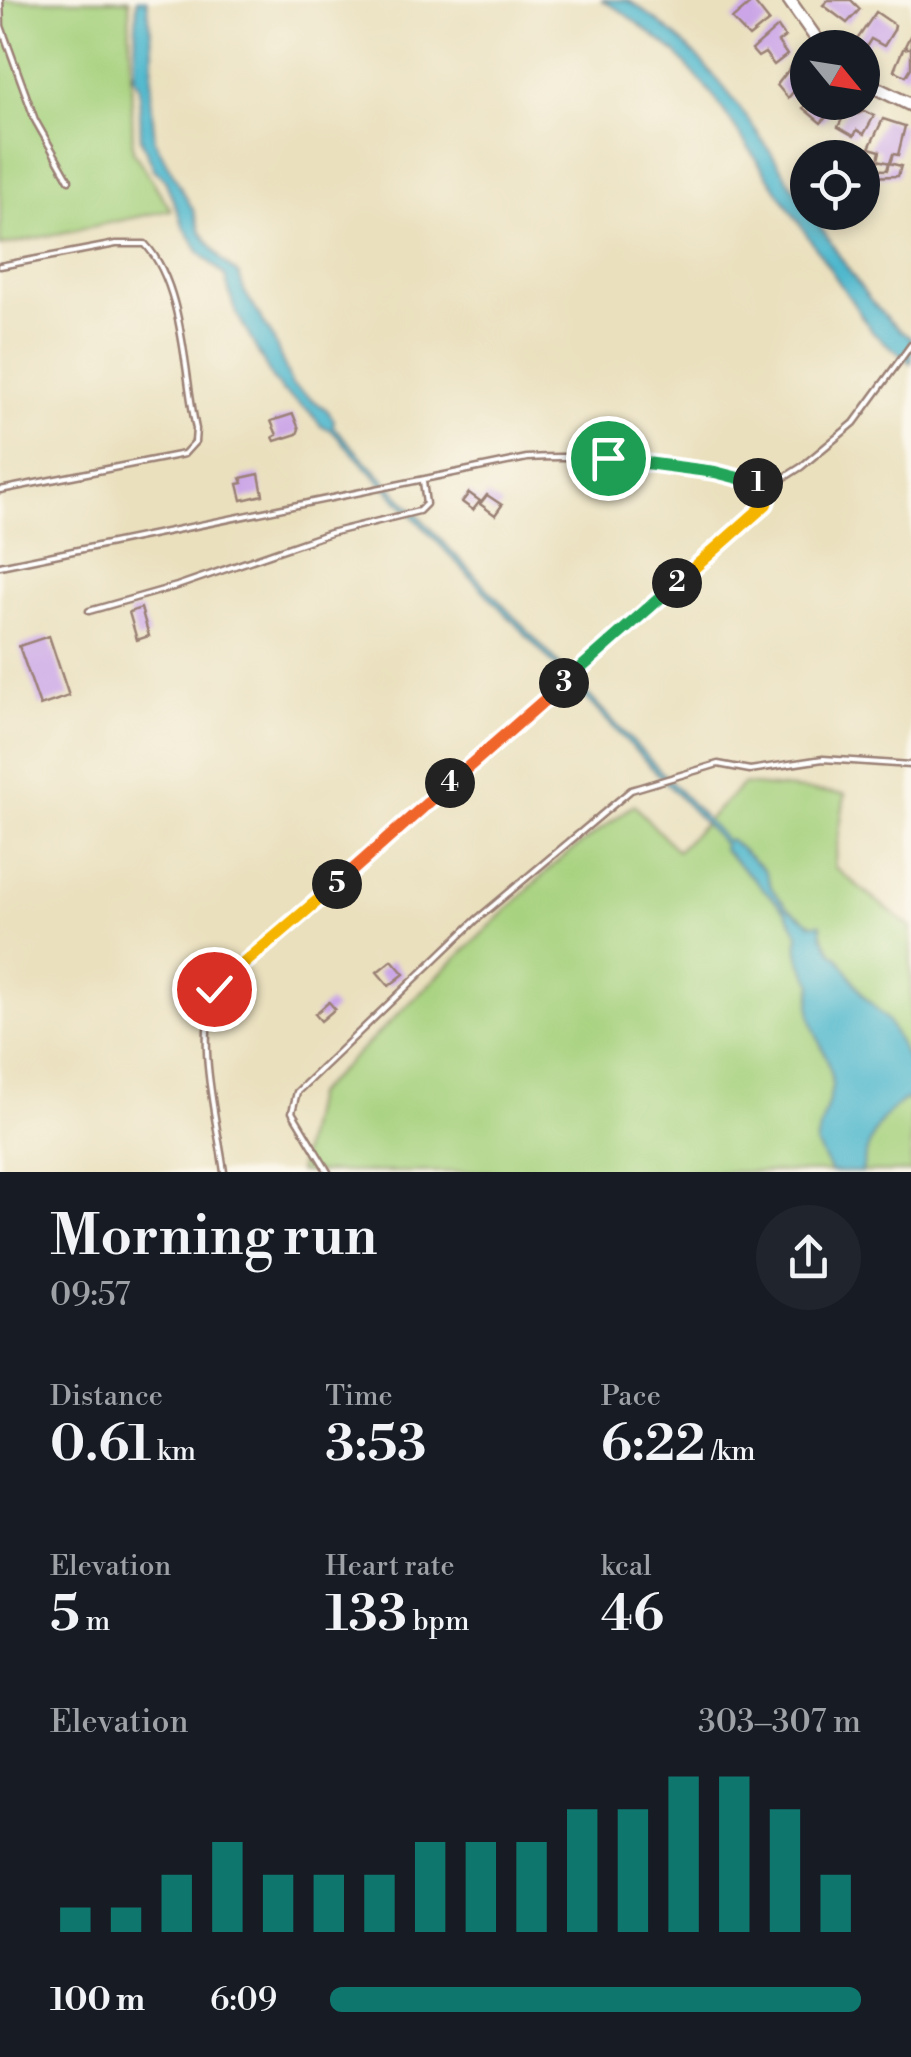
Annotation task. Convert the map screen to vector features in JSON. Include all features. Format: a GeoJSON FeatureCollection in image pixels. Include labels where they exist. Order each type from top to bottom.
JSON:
{"type":"FeatureCollection","features":[{"type":"Feature","properties":{"kind":"street"},"geometry":{"type":"LineString","coordinates":[[789,0],[811,30]]}},
{"type":"Feature","properties":{"kind":"street"},"geometry":{"type":"LineString","coordinates":[[880,90],[911,105]]}},
{"type":"Feature","properties":{"kind":"lane"},"geometry":{"type":"LineString","coordinates":[[0,0],[1,26],[35,120],[69,180]]}},
{"type":"Feature","properties":{"kind":"lane"},"geometry":{"type":"LineString","coordinates":[[0,266],[116,244],[145,244],[165,273],[175,306],[196,429],[195,442],[184,454],[0,490]]}},
{"type":"Feature","properties":{"kind":"lane"},"geometry":{"type":"LineString","coordinates":[[224,1172],[205,1034],[214,989],[766,504],[771,486],[847,429],[911,345]]}},
{"type":"Feature","properties":{"kind":"lane"},"geometry":{"type":"LineString","coordinates":[[0,566],[528,458],[570,455],[715,472],[771,486]]}},
{"type":"Feature","properties":{"kind":"lane"},"geometry":{"type":"LineString","coordinates":[[89,611],[177,586],[330,533],[419,512],[426,504],[422,481]]}},
{"type":"Feature","properties":{"kind":"lane"},"geometry":{"type":"LineString","coordinates":[[328,1172],[292,1112],[297,1092],[476,920],[631,790],[718,764],[750,770],[822,760],[911,765]]}},
{"type":"Feature","properties":{"kind":"green space"},"geometry":{"type":"Polygon","coordinates":[[[0,0],[129,0],[133,151],[171,210],[0,246],[0,0]]]}},
{"type":"Feature","properties":{"kind":"green space"},"geometry":{"type":"Polygon","coordinates":[[[743,784],[845,794],[834,867],[911,928],[911,1172],[298,1172],[314,1095],[558,861],[634,805],[677,851],[743,784]]]}},
{"type":"Feature","properties":{"kind":"water"},"geometry":{"type":"Polygon","coordinates":[[[137,0],[147,0],[153,51],[151,97],[155,141],[201,232],[222,261],[239,275],[244,291],[272,336],[292,385],[327,410],[334,420],[333,426],[727,841],[730,839],[765,871],[772,889],[787,907],[812,924],[821,924],[822,935],[832,952],[863,995],[888,1021],[911,1066],[911,1098],[892,1110],[877,1128],[862,1172],[831,1172],[816,1144],[832,1083],[810,1014],[813,984],[799,955],[799,935],[785,910],[723,849],[724,844],[330,429],[322,427],[272,378],[234,308],[225,276],[200,253],[184,227],[165,180],[154,169],[141,139],[139,86],[134,78],[137,0]]]}},
{"type":"Feature","properties":{"kind":"water"},"geometry":{"type":"Polygon","coordinates":[[[601,0],[625,0],[642,9],[721,84],[790,182],[790,210],[715,98],[676,53],[601,0]]]}},
{"type":"Feature","properties":{"kind":"water"},"geometry":{"type":"Polygon","coordinates":[[[804,230],[822,230],[868,297],[911,338],[911,363],[873,333],[804,230]]]}},
{"type":"Feature","properties":{"kind":"building"},"geometry":{"type":"Polygon","coordinates":[[[828,0],[851,0],[860,9],[847,23],[823,5],[828,0]]]}},
{"type":"Feature","properties":{"kind":"building"},"geometry":{"type":"Polygon","coordinates":[[[753,1],[769,21],[749,37],[732,19],[753,1]]]}},
{"type":"Feature","properties":{"kind":"building"},"geometry":{"type":"Polygon","coordinates":[[[876,12],[895,25],[884,46],[880,44],[880,30],[864,30],[876,12]]]}},
{"type":"Feature","properties":{"kind":"building"},"geometry":{"type":"Polygon","coordinates":[[[778,27],[785,37],[778,42],[787,55],[774,65],[765,53],[758,57],[752,50],[778,27]]]}},
{"type":"Feature","properties":{"kind":"building"},"geometry":{"type":"Polygon","coordinates":[[[911,34],[911,68],[906,76],[894,70],[903,49],[908,48],[905,46],[911,34]]]}},
{"type":"Feature","properties":{"kind":"building"},"geometry":{"type":"Polygon","coordinates":[[[790,68],[788,98],[777,85],[790,68]]]}},
{"type":"Feature","properties":{"kind":"building"},"geometry":{"type":"Polygon","coordinates":[[[883,119],[905,126],[898,155],[893,154],[890,163],[880,160],[880,140],[873,140],[883,119]]]}},
{"type":"Feature","properties":{"kind":"building"},"geometry":{"type":"Polygon","coordinates":[[[842,120],[872,120],[864,134],[857,130],[854,136],[838,127],[842,120]]]}},
{"type":"Feature","properties":{"kind":"building"},"geometry":{"type":"Polygon","coordinates":[[[889,163],[901,166],[898,176],[880,177],[880,170],[887,170],[889,163]]]}},
{"type":"Feature","properties":{"kind":"building"},"geometry":{"type":"Polygon","coordinates":[[[293,414],[297,434],[275,441],[273,437],[277,435],[271,421],[293,414]]]}},
{"type":"Feature","properties":{"kind":"building"},"geometry":{"type":"Polygon","coordinates":[[[259,474],[263,495],[242,500],[238,484],[243,483],[241,478],[259,474]]]}},
{"type":"Feature","properties":{"kind":"building"},"geometry":{"type":"Polygon","coordinates":[[[469,493],[480,501],[473,510],[462,502],[469,493]]]}},
{"type":"Feature","properties":{"kind":"building"},"geometry":{"type":"Polygon","coordinates":[[[487,495],[502,505],[495,515],[480,504],[487,495]]]}},
{"type":"Feature","properties":{"kind":"building"},"geometry":{"type":"Polygon","coordinates":[[[141,608],[149,636],[137,640],[129,612],[141,608]]]}},
{"type":"Feature","properties":{"kind":"building"},"geometry":{"type":"Polygon","coordinates":[[[49,636],[69,696],[40,706],[19,646],[49,636]]]}},
{"type":"Feature","properties":{"kind":"building"},"geometry":{"type":"Polygon","coordinates":[[[392,960],[404,974],[389,986],[377,972],[392,960]]]}},
{"type":"Feature","properties":{"kind":"building"},"geometry":{"type":"Polygon","coordinates":[[[329,1002],[335,1009],[321,1021],[315,1014],[329,1002]]]}},
{"type":"Feature","properties":{"kind":"route"},"geometry":{"type":"LineString","coordinates":[[214,989],[766,504],[771,486],[715,472],[608,458]]}}]}
